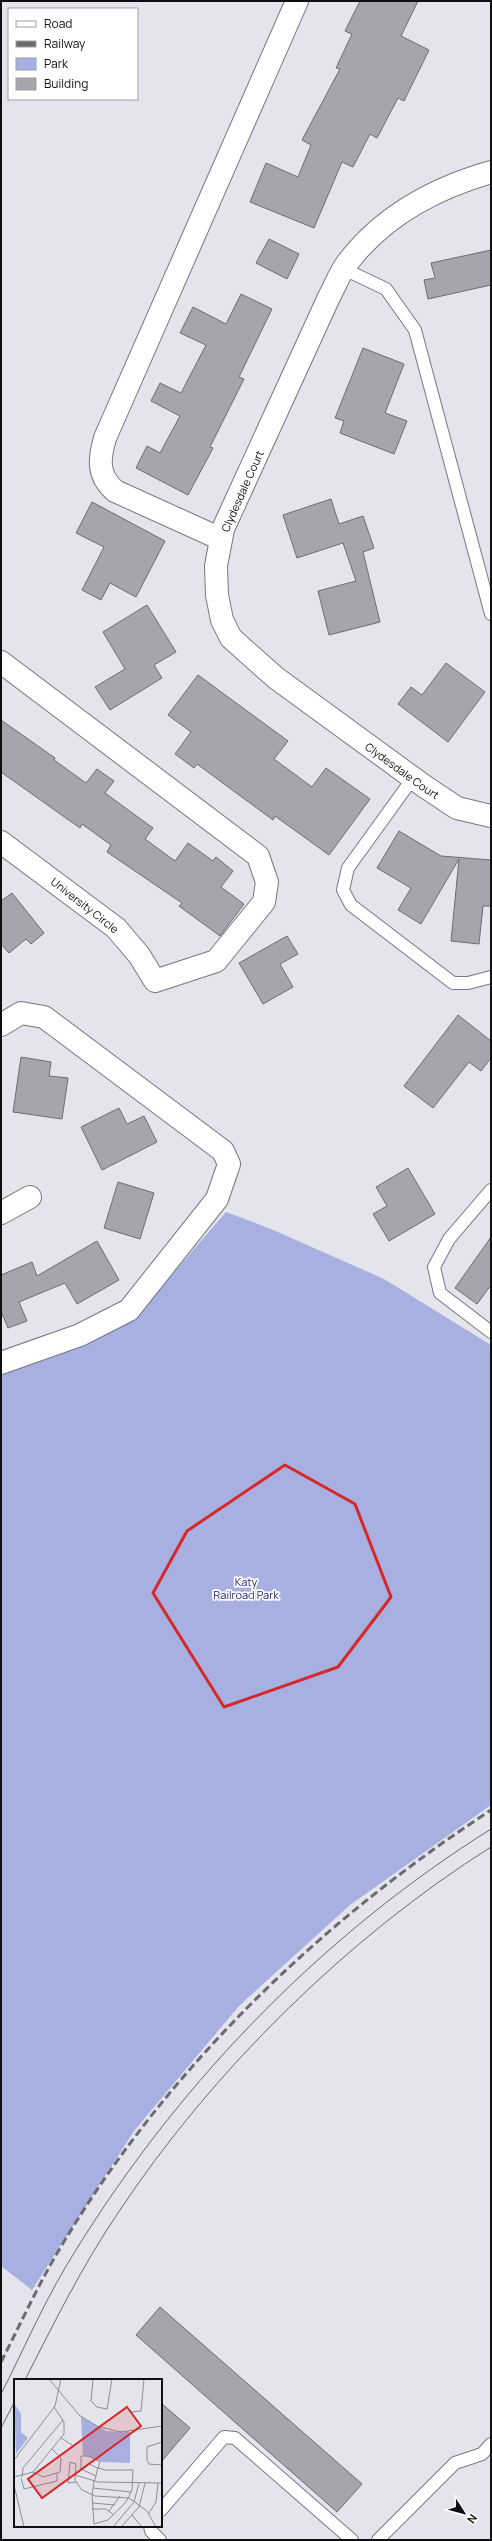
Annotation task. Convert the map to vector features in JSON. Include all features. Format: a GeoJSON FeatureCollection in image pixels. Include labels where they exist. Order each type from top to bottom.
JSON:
{"type":"FeatureCollection","features":[{"type":"Feature","properties":{"kind":"street"},"geometry":{"type":"LineString","coordinates":[[221,539],[115,491],[106,483],[101,472],[99,459],[105,438],[298,1]]}},
{"type":"Feature","properties":{"kind":"street","name":"Clydesdale Court"},"geometry":{"type":"LineString","coordinates":[[491,172],[461,180],[412,205],[381,226],[344,269],[329,297],[227,522],[221,539],[216,566],[217,595],[222,620],[231,638],[276,678],[413,778],[457,808],[491,816]]}},
{"type":"Feature","properties":{"kind":"street","name":"University Circle"},"geometry":{"type":"LineString","coordinates":[[1,662],[258,856],[267,882],[264,902],[216,961],[155,981],[139,955],[116,928],[1,842]]}},
{"type":"Feature","properties":{"kind":"street"},"geometry":{"type":"LineString","coordinates":[[1,1025],[21,1013],[44,1017],[224,1151],[229,1164],[217,1199],[129,1310],[80,1335],[1,1363]]}},
{"type":"Feature","properties":{"kind":"street"},"geometry":{"type":"LineString","coordinates":[[1,1213],[30,1197]]}},
{"type":"Feature","properties":{"kind":"lane"},"geometry":{"type":"LineString","coordinates":[[344,269],[386,289],[416,330],[491,614]]}},
{"type":"Feature","properties":{"kind":"lane"},"geometry":{"type":"LineString","coordinates":[[413,778],[348,868],[343,890],[351,905],[453,983],[468,983],[491,977]]}},
{"type":"Feature","properties":{"kind":"lane"},"geometry":{"type":"LineString","coordinates":[[491,1190],[449,1239],[434,1267],[440,1293],[491,1332]]}},
{"type":"Feature","properties":{"kind":"lane"},"geometry":{"type":"LineString","coordinates":[[162,2509],[224,2437],[235,2438],[352,2540]]}},
{"type":"Feature","properties":{"kind":"lane"},"geometry":{"type":"LineString","coordinates":[[378,2540],[426,2490],[456,2463],[487,2456],[491,2444]]}},
{"type":"Feature","properties":{"kind":"lane"},"geometry":{"type":"LineString","coordinates":[[150,2527],[151,2531],[160,2540]]}},
{"type":"Feature","properties":{"kind":"highlighted area"},"geometry":{"type":"Polygon","coordinates":[[[285,1465],[355,1504],[391,1597],[338,1667],[224,1707],[153,1593],[187,1531],[285,1465]]]}},
{"type":"Feature","properties":{"kind":"green space","name":"Katy Railroad Park"},"geometry":{"type":"Polygon","coordinates":[[[226,1212],[271,1229],[384,1279],[491,1345],[491,1805],[350,1905],[239,2006],[134,2131],[32,2290],[1,2266],[1,1370],[143,1308],[226,1212]]]}},
{"type":"Feature","properties":{"kind":"building"},"geometry":{"type":"Polygon","coordinates":[[[360,1],[418,1],[401,36],[429,50],[404,101],[398,98],[377,138],[370,134],[353,167],[342,162],[314,228],[250,202],[266,163],[298,177],[311,145],[302,140],[340,69],[336,68],[352,34],[345,31],[360,1]]]}},
{"type":"Feature","properties":{"kind":"building"},"geometry":{"type":"Polygon","coordinates":[[[269,239],[299,254],[287,279],[256,263],[269,239]]]}},
{"type":"Feature","properties":{"kind":"building"},"geometry":{"type":"Polygon","coordinates":[[[491,250],[491,285],[428,299],[424,280],[435,278],[431,263],[491,250]]]}},
{"type":"Feature","properties":{"kind":"building"},"geometry":{"type":"Polygon","coordinates":[[[241,294],[272,309],[239,377],[244,379],[210,447],[213,448],[188,495],[136,468],[147,446],[160,453],[180,416],[151,401],[160,383],[181,393],[206,345],[180,333],[193,307],[226,324],[241,294]]]}},
{"type":"Feature","properties":{"kind":"building"},"geometry":{"type":"Polygon","coordinates":[[[363,348],[404,364],[385,413],[407,421],[394,454],[340,433],[344,421],[335,418],[363,348]]]}},
{"type":"Feature","properties":{"kind":"building"},"geometry":{"type":"Polygon","coordinates":[[[331,499],[339,524],[363,516],[374,548],[363,552],[380,622],[329,635],[318,591],[356,581],[343,543],[297,558],[283,515],[331,499]]]}},
{"type":"Feature","properties":{"kind":"building"},"geometry":{"type":"Polygon","coordinates":[[[92,502],[165,541],[136,597],[110,583],[101,600],[82,590],[104,547],[76,533],[92,502]]]}},
{"type":"Feature","properties":{"kind":"building"},"geometry":{"type":"Polygon","coordinates":[[[147,605],[176,652],[154,665],[162,678],[110,710],[95,687],[125,669],[103,632],[147,605]]]}},
{"type":"Feature","properties":{"kind":"building"},"geometry":{"type":"Polygon","coordinates":[[[446,663],[485,692],[448,742],[398,704],[411,687],[422,695],[446,663]]]}},
{"type":"Feature","properties":{"kind":"building"},"geometry":{"type":"Polygon","coordinates":[[[198,675],[288,741],[274,759],[312,787],[326,768],[370,799],[329,855],[275,816],[273,820],[197,764],[194,768],[175,754],[191,732],[168,715],[198,675]]]}},
{"type":"Feature","properties":{"kind":"building"},"geometry":{"type":"Polygon","coordinates":[[[1,720],[55,758],[54,760],[86,783],[97,769],[114,781],[105,793],[153,828],[145,839],[175,861],[188,843],[213,861],[216,857],[233,871],[221,887],[244,904],[220,936],[179,906],[182,903],[107,852],[111,845],[82,824],[80,828],[1,772],[1,720]]]}},
{"type":"Feature","properties":{"kind":"building"},"geometry":{"type":"Polygon","coordinates":[[[399,831],[441,856],[491,860],[491,906],[483,906],[479,944],[451,941],[459,859],[421,924],[398,910],[411,888],[377,868],[399,831]]]}},
{"type":"Feature","properties":{"kind":"building"},"geometry":{"type":"Polygon","coordinates":[[[12,893],[44,933],[31,944],[26,939],[9,953],[1,944],[1,901],[12,893]]]}},
{"type":"Feature","properties":{"kind":"building"},"geometry":{"type":"Polygon","coordinates":[[[287,936],[298,954],[280,964],[293,987],[263,1004],[239,963],[287,936]]]}},
{"type":"Feature","properties":{"kind":"building"},"geometry":{"type":"Polygon","coordinates":[[[458,1015],[491,1041],[491,1058],[481,1071],[469,1062],[433,1108],[404,1086],[458,1015]]]}},
{"type":"Feature","properties":{"kind":"building"},"geometry":{"type":"Polygon","coordinates":[[[21,1057],[51,1062],[49,1076],[68,1078],[62,1119],[13,1112],[21,1057]]]}},
{"type":"Feature","properties":{"kind":"building"},"geometry":{"type":"Polygon","coordinates":[[[119,1108],[127,1124],[144,1116],[157,1142],[102,1170],[81,1127],[119,1108]]]}},
{"type":"Feature","properties":{"kind":"building"},"geometry":{"type":"Polygon","coordinates":[[[408,1168],[435,1214],[389,1241],[373,1214],[387,1206],[376,1187],[408,1168]]]}},
{"type":"Feature","properties":{"kind":"building"},"geometry":{"type":"Polygon","coordinates":[[[118,1182],[154,1193],[140,1239],[104,1228],[118,1182]]]}},
{"type":"Feature","properties":{"kind":"building"},"geometry":{"type":"Polygon","coordinates":[[[491,1237],[491,1285],[477,1304],[455,1288],[491,1237]]]}},
{"type":"Feature","properties":{"kind":"building"},"geometry":{"type":"Polygon","coordinates":[[[97,1241],[119,1280],[77,1304],[65,1283],[19,1302],[27,1321],[8,1328],[1,1311],[1,1275],[32,1262],[37,1276],[97,1241]]]}},
{"type":"Feature","properties":{"kind":"building"},"geometry":{"type":"Polygon","coordinates":[[[160,2307],[362,2484],[337,2512],[136,2335],[160,2307]]]}},
{"type":"Feature","properties":{"kind":"building"},"geometry":{"type":"Polygon","coordinates":[[[162,2404],[190,2428],[162,2461],[162,2404]]]}},
{"type":"Feature","properties":{"kind":"tram line"},"geometry":{"type":"LineString","coordinates":[[1,2394],[56,2284],[106,2203],[151,2140],[200,2080],[252,2023],[307,1969],[366,1919],[427,1872],[491,1829]]}},
{"type":"Feature","properties":{"kind":"tram line"},"geometry":{"type":"LineString","coordinates":[[26,2379],[92,2253],[155,2160],[195,2109],[239,2059],[286,2011],[335,1965],[385,1922],[438,1883],[491,1847]]}},
{"type":"Feature","properties":{"kind":"tram line"},"geometry":{"type":"LineString","coordinates":[[1,2428],[14,2403]]}},
{"type":"Feature","properties":{"kind":"railway"},"geometry":{"type":"LineString","coordinates":[[1,2362],[52,2262],[94,2194],[140,2130],[191,2068],[245,2010],[302,1955],[363,1904],[426,1855],[491,1810]]}}]}
